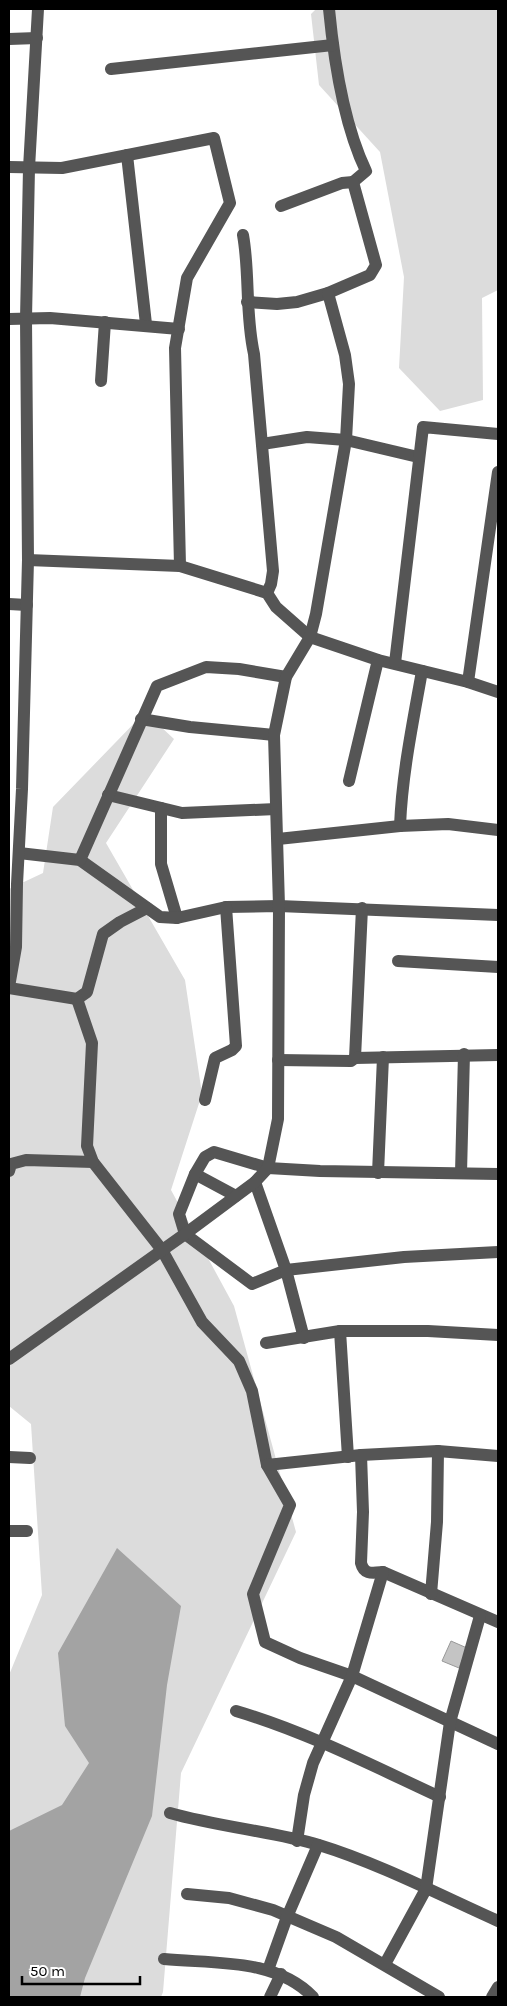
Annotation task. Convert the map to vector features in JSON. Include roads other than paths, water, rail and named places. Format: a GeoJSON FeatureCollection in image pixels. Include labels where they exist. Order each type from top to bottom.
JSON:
{"type":"FeatureCollection","features":[{"type":"Feature","properties":{"kind":"street"},"geometry":{"type":"LineString","coordinates":[[38,9],[29,168],[26,319],[28,560],[22,790],[19,853],[13,884],[16,947],[9,987],[77,999],[87,992],[103,934],[120,922],[147,908]]}},
{"type":"Feature","properties":{"kind":"street"},"geometry":{"type":"LineString","coordinates":[[281,206],[342,183],[353,182],[366,171],[356,150],[333,45],[329,9]]}},
{"type":"Feature","properties":{"kind":"street"},"geometry":{"type":"LineString","coordinates":[[9,39],[37,38]]}},
{"type":"Feature","properties":{"kind":"street"},"geometry":{"type":"LineString","coordinates":[[112,69],[333,45]]}},
{"type":"Feature","properties":{"kind":"street"},"geometry":{"type":"LineString","coordinates":[[9,167],[72,166],[214,138],[230,203],[187,278],[175,360],[180,566]]}},
{"type":"Feature","properties":{"kind":"street"},"geometry":{"type":"LineString","coordinates":[[127,154],[146,324]]}},
{"type":"Feature","properties":{"kind":"street"},"geometry":{"type":"LineString","coordinates":[[247,302],[260,304],[290,303],[328,292],[370,275],[376,265],[353,182]]}},
{"type":"Feature","properties":{"kind":"street"},"geometry":{"type":"LineString","coordinates":[[243,235],[247,257],[247,302],[273,572],[267,594]]}},
{"type":"Feature","properties":{"kind":"street"},"geometry":{"type":"LineString","coordinates":[[9,1359],[185,1234],[255,1182],[268,1168],[278,1119],[279,906],[274,735],[286,676],[310,637],[316,614],[346,440],[348,366],[328,292]]}},
{"type":"Feature","properties":{"kind":"street"},"geometry":{"type":"LineString","coordinates":[[9,319],[50,318],[146,324],[179,329]]}},
{"type":"Feature","properties":{"kind":"street"},"geometry":{"type":"LineString","coordinates":[[100,381],[105,322]]}},
{"type":"Feature","properties":{"kind":"street"},"geometry":{"type":"LineString","coordinates":[[396,663],[407,576],[418,457],[423,427],[498,434]]}},
{"type":"Feature","properties":{"kind":"street"},"geometry":{"type":"LineString","coordinates":[[262,444],[307,437],[346,440],[418,457]]}},
{"type":"Feature","properties":{"kind":"street"},"geometry":{"type":"LineString","coordinates":[[468,682],[498,472]]}},
{"type":"Feature","properties":{"kind":"street"},"geometry":{"type":"LineString","coordinates":[[28,560],[180,566],[267,594],[276,607],[310,637],[378,660],[468,682],[498,692]]}},
{"type":"Feature","properties":{"kind":"street"},"geometry":{"type":"LineString","coordinates":[[9,604],[27,605]]}},
{"type":"Feature","properties":{"kind":"street"},"geometry":{"type":"LineString","coordinates":[[349,781],[378,660]]}},
{"type":"Feature","properties":{"kind":"street"},"geometry":{"type":"LineString","coordinates":[[80,860],[157,686],[206,667],[239,669],[286,676]]}},
{"type":"Feature","properties":{"kind":"street"},"geometry":{"type":"LineString","coordinates":[[400,826],[401,802],[410,737],[422,671]]}},
{"type":"Feature","properties":{"kind":"street"},"geometry":{"type":"LineString","coordinates":[[141,719],[190,727],[274,735]]}},
{"type":"Feature","properties":{"kind":"street"},"geometry":{"type":"LineString","coordinates":[[9,790],[22,790]]}},
{"type":"Feature","properties":{"kind":"street"},"geometry":{"type":"LineString","coordinates":[[108,795],[182,813],[276,809]]}},
{"type":"Feature","properties":{"kind":"street"},"geometry":{"type":"LineString","coordinates":[[161,808],[160,864],[177,918]]}},
{"type":"Feature","properties":{"kind":"street"},"geometry":{"type":"LineString","coordinates":[[278,839],[400,826],[448,824],[498,830]]}},
{"type":"Feature","properties":{"kind":"street"},"geometry":{"type":"LineString","coordinates":[[19,853],[80,860],[160,916],[177,918],[226,907],[279,906],[498,915]]}},
{"type":"Feature","properties":{"kind":"street"},"geometry":{"type":"LineString","coordinates":[[205,1100],[215,1058],[236,1046],[226,907]]}},
{"type":"Feature","properties":{"kind":"street"},"geometry":{"type":"LineString","coordinates":[[355,1058],[362,908]]}},
{"type":"Feature","properties":{"kind":"street"},"geometry":{"type":"LineString","coordinates":[[398,961],[498,968]]}},
{"type":"Feature","properties":{"kind":"street"},"geometry":{"type":"LineString","coordinates":[[77,999],[92,1043],[87,1146],[93,1162],[162,1250],[202,1322],[239,1361],[252,1391],[267,1465],[290,1505],[253,1594],[265,1642],[300,1658],[352,1676],[498,1744]]}},
{"type":"Feature","properties":{"kind":"street"},"geometry":{"type":"LineString","coordinates":[[278,1060],[351,1061],[355,1058],[464,1054],[498,1055]]}},
{"type":"Feature","properties":{"kind":"street"},"geometry":{"type":"LineString","coordinates":[[461,1173],[464,1054]]}},
{"type":"Feature","properties":{"kind":"street"},"geometry":{"type":"LineString","coordinates":[[378,1173],[383,1058]]}},
{"type":"Feature","properties":{"kind":"street"},"geometry":{"type":"LineString","coordinates":[[498,1174],[378,1173],[268,1168],[214,1152],[205,1157],[195,1174],[179,1214],[185,1234],[252,1284],[286,1270],[404,1257],[498,1252]]}},
{"type":"Feature","properties":{"kind":"street"},"geometry":{"type":"LineString","coordinates":[[9,1171],[11,1164],[26,1160],[93,1162]]}},
{"type":"Feature","properties":{"kind":"street"},"geometry":{"type":"LineString","coordinates":[[195,1174],[236,1196]]}},
{"type":"Feature","properties":{"kind":"street"},"geometry":{"type":"LineString","coordinates":[[255,1182],[286,1270],[304,1338]]}},
{"type":"Feature","properties":{"kind":"street"},"geometry":{"type":"LineString","coordinates":[[340,1331],[363,1512],[361,1564],[363,1570],[367,1573],[383,1572],[480,1616],[498,1622]]}},
{"type":"Feature","properties":{"kind":"street"},"geometry":{"type":"LineString","coordinates":[[266,1344],[340,1331],[428,1331],[498,1335]]}},
{"type":"Feature","properties":{"kind":"street"},"geometry":{"type":"LineString","coordinates":[[267,1465],[355,1456],[438,1451],[498,1456]]}},
{"type":"Feature","properties":{"kind":"street"},"geometry":{"type":"LineString","coordinates":[[431,1594],[437,1522],[438,1451]]}},
{"type":"Feature","properties":{"kind":"street"},"geometry":{"type":"LineString","coordinates":[[9,1457],[30,1458]]}},
{"type":"Feature","properties":{"kind":"street"},"geometry":{"type":"LineString","coordinates":[[9,1532],[27,1531]]}},
{"type":"Feature","properties":{"kind":"street"},"geometry":{"type":"LineString","coordinates":[[297,1841],[304,1795],[313,1763],[352,1676],[383,1572]]}},
{"type":"Feature","properties":{"kind":"street"},"geometry":{"type":"LineString","coordinates":[[385,1964],[426,1889],[450,1722],[480,1616]]}},
{"type":"Feature","properties":{"kind":"street"},"geometry":{"type":"LineString","coordinates":[[236,1711],[323,1742],[440,1797]]}},
{"type":"Feature","properties":{"kind":"street"},"geometry":{"type":"LineString","coordinates":[[170,1813],[318,1845],[345,1854],[498,1921]]}},
{"type":"Feature","properties":{"kind":"street"},"geometry":{"type":"LineString","coordinates":[[268,1970],[287,1917],[318,1845]]}},
{"type":"Feature","properties":{"kind":"street"},"geometry":{"type":"LineString","coordinates":[[187,1894],[230,1898],[258,1905],[336,1937],[439,1997]]}},
{"type":"Feature","properties":{"kind":"street"},"geometry":{"type":"LineString","coordinates":[[164,1959],[268,1970],[282,1974],[305,1989],[313,1997]]}},
{"type":"Feature","properties":{"kind":"street"},"geometry":{"type":"LineString","coordinates":[[270,1997],[282,1974]]}},
{"type":"Feature","properties":{"kind":"street"},"geometry":{"type":"LineString","coordinates":[[492,1997],[498,1987]]}}]}
